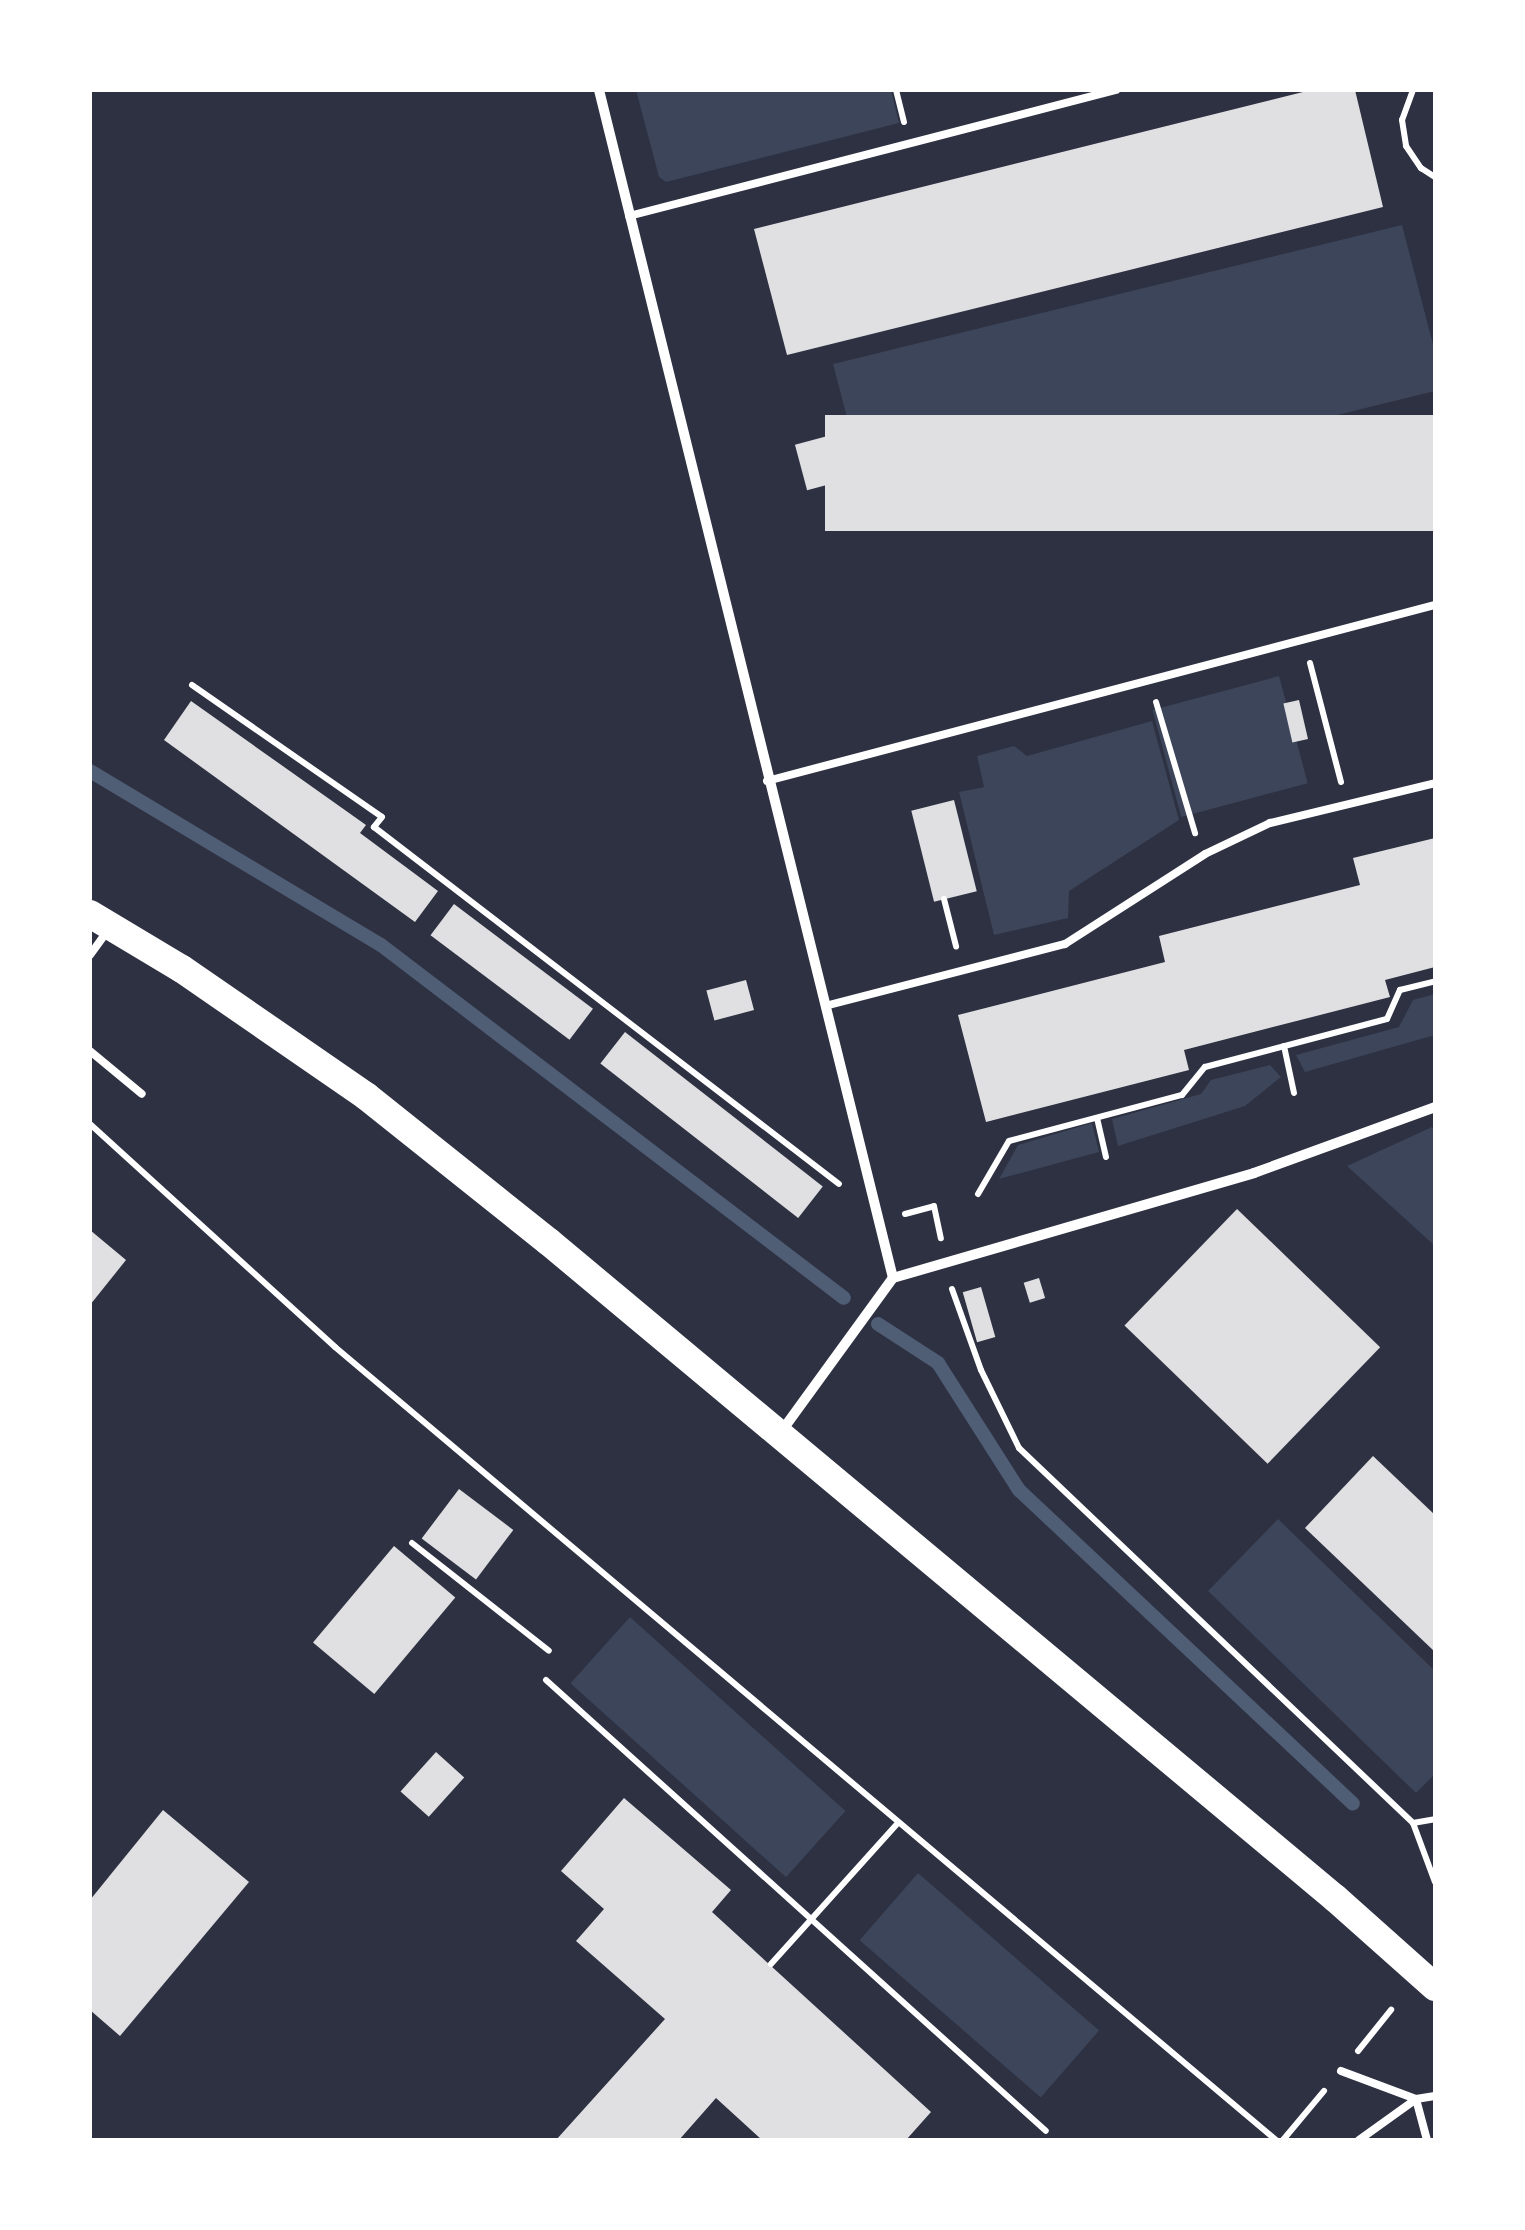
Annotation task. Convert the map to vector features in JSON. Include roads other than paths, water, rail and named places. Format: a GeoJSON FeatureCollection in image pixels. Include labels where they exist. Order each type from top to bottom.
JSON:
{"type":"FeatureCollection","features":[{"type":"Feature","properties":{"kind":"highway"},"geometry":{"type":"LineString","coordinates":[[100,920],[182,969],[366,1096],[549,1242],[1335,1898],[1435,1987]]}},
{"type":"Feature","properties":{"kind":"street"},"geometry":{"type":"LineString","coordinates":[[598,90],[892,1278]]}},
{"type":"Feature","properties":{"kind":"street"},"geometry":{"type":"LineString","coordinates":[[777,1436],[892,1278],[1254,1173],[1435,1107]]}},
{"type":"Feature","properties":{"kind":"lane"},"geometry":{"type":"LineString","coordinates":[[629,216],[1116,90]]}},
{"type":"Feature","properties":{"kind":"lane"},"geometry":{"type":"LineString","coordinates":[[767,781],[1435,604]]}},
{"type":"Feature","properties":{"kind":"lane"},"geometry":{"type":"LineString","coordinates":[[825,1006],[1065,944],[1205,854],[1270,823],[1435,783]]}},
{"type":"Feature","properties":{"kind":"lane"},"geometry":{"type":"LineString","coordinates":[[90,955],[100,920]]}},
{"type":"Feature","properties":{"kind":"lane"},"geometry":{"type":"LineString","coordinates":[[90,1051],[142,1094]]}},
{"type":"Feature","properties":{"kind":"lane"},"geometry":{"type":"LineString","coordinates":[[1341,2071],[1416,2099]]}},
{"type":"Feature","properties":{"kind":"lane"},"geometry":{"type":"LineString","coordinates":[[1360,2140],[1416,2099],[1435,2096]]}},
{"type":"Feature","properties":{"kind":"lane"},"geometry":{"type":"LineString","coordinates":[[1416,2099],[1427,2140]]}},
{"type":"Feature","properties":{"kind":"waterway"},"geometry":{"type":"LineString","coordinates":[[90,771],[381,945],[844,1298]]}},
{"type":"Feature","properties":{"kind":"waterway"},"geometry":{"type":"LineString","coordinates":[[878,1324],[938,1363],[1019,1490],[1353,1804]]}}]}
